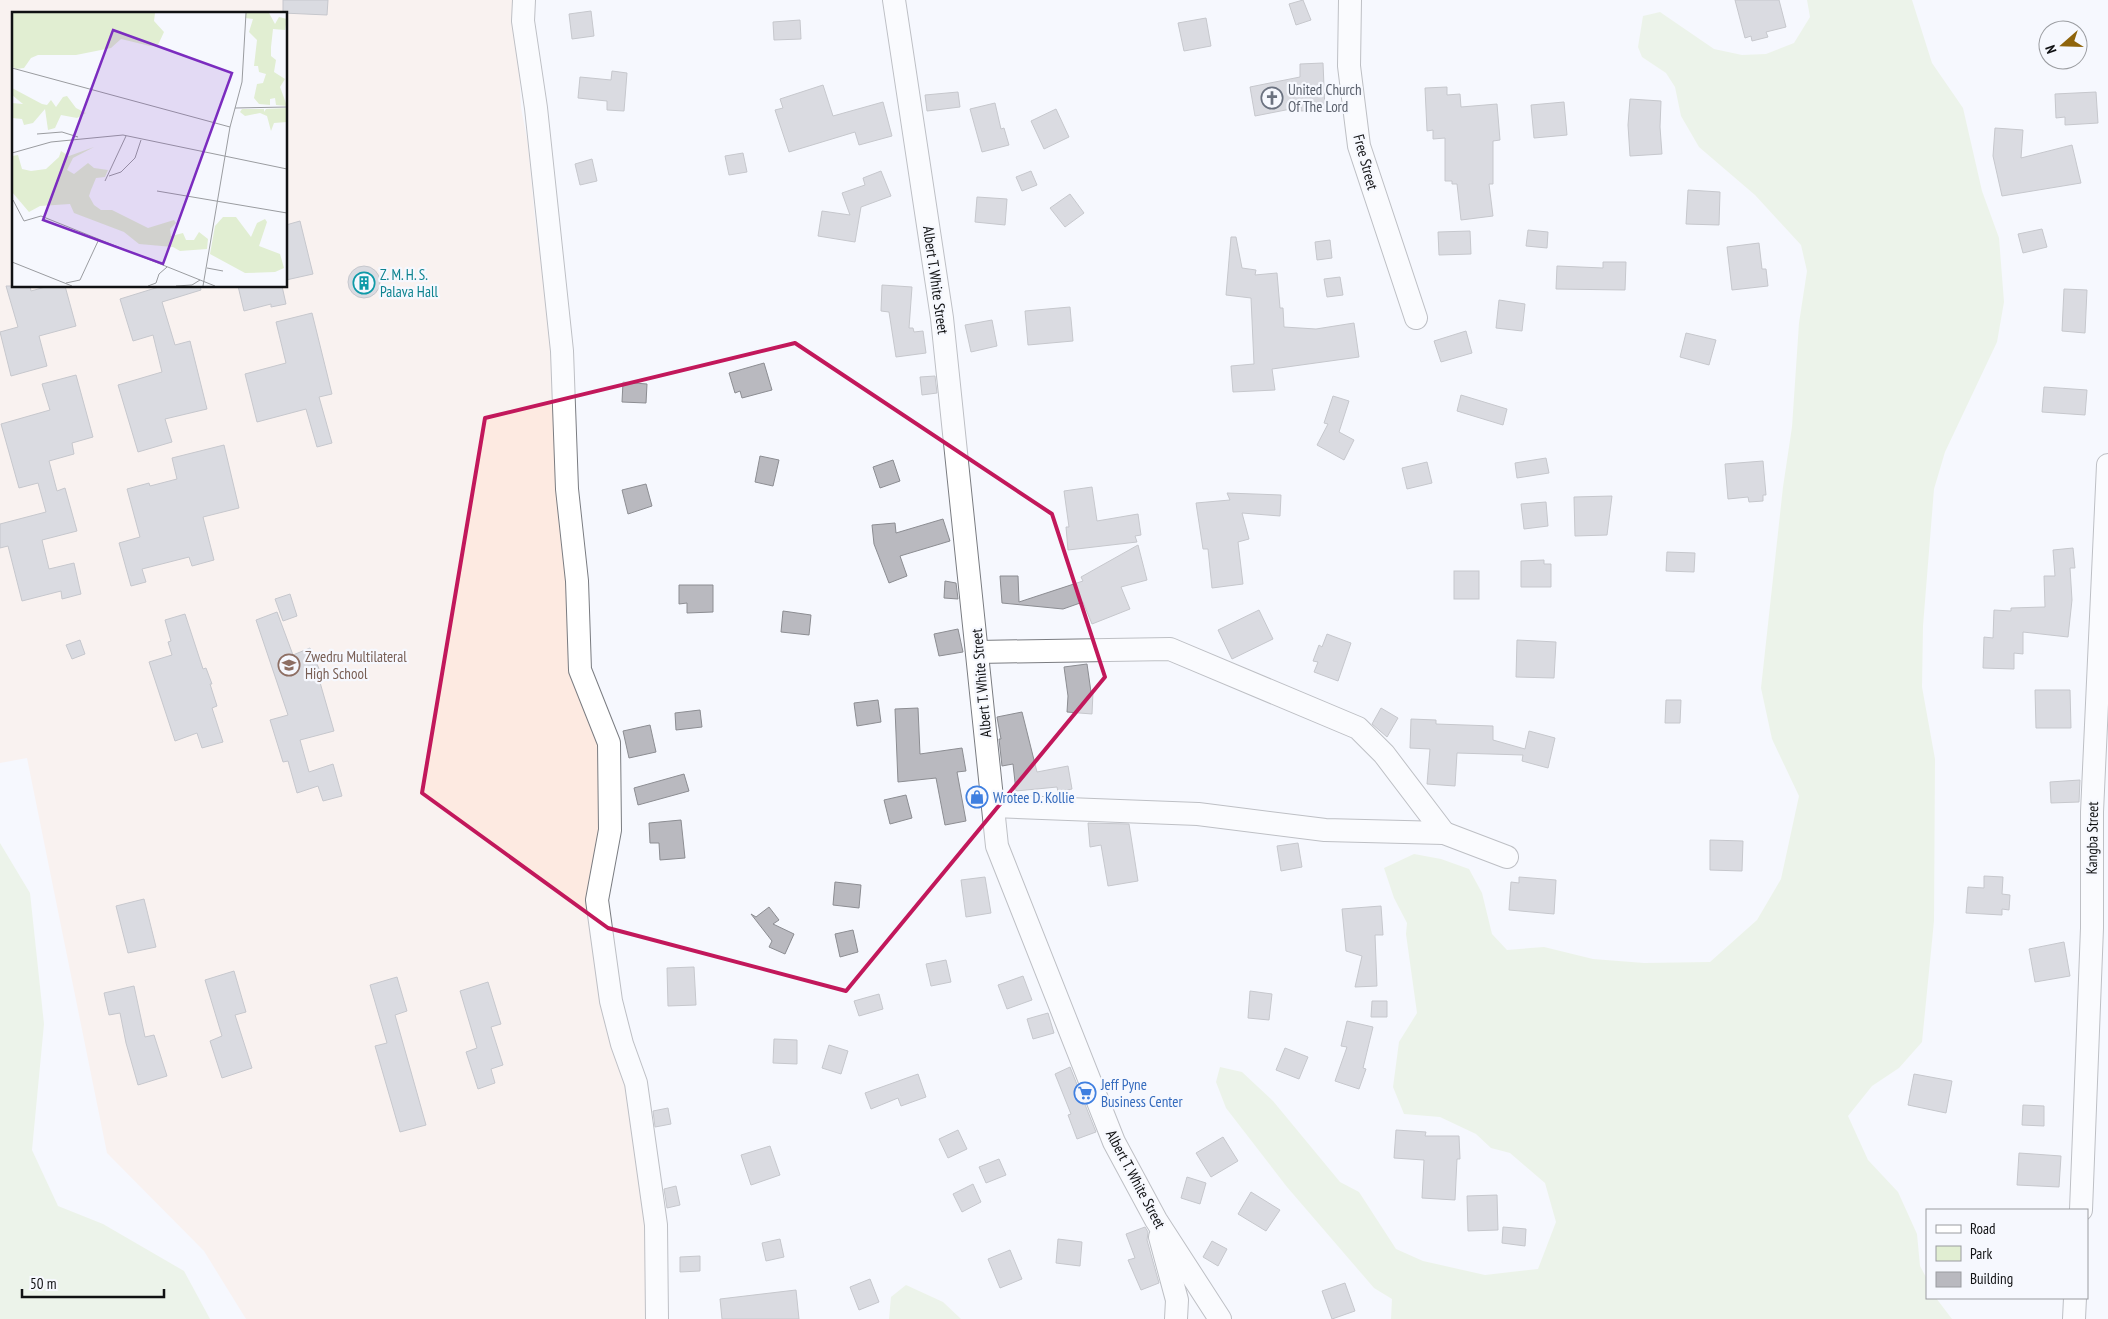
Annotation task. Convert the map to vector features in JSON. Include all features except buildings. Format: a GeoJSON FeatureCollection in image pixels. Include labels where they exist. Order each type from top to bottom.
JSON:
{"type":"FeatureCollection","features":[{"type":"Feature","properties":{"kind":"street"},"geometry":{"type":"LineString","coordinates":[[524,0],[523,21],[536,108],[562,351],[567,490],[577,581],[580,670],[608,743],[610,830],[597,900],[611,1001],[622,1044],[636,1083],[656,1225],[657,1319]]}},
{"type":"Feature","properties":{"kind":"street","name":"Albert T. White Street"},"geometry":{"type":"LineString","coordinates":[[894,0],[942,318],[997,846],[1114,1142],[1156,1220],[1220,1319]]}},
{"type":"Feature","properties":{"kind":"street","name":"Free Street"},"geometry":{"type":"LineString","coordinates":[[1350,0],[1349,66],[1359,146],[1416,318]]}},
{"type":"Feature","properties":{"kind":"street","name":"Kangba Street"},"geometry":{"type":"LineString","coordinates":[[2081,1209],[2091,956],[2092,812],[2102,709],[2108,465]]}},
{"type":"Feature","properties":{"kind":"street"},"geometry":{"type":"LineString","coordinates":[[977,652],[1170,649],[1358,728],[1384,754],[1444,833]]}},
{"type":"Feature","properties":{"kind":"street"},"geometry":{"type":"LineString","coordinates":[[993,806],[1198,814],[1325,830],[1444,833],[1508,857]]}},
{"type":"Feature","properties":{"kind":"street"},"geometry":{"type":"LineString","coordinates":[[1156,1220],[1176,1309],[1207,1319]]}},
{"type":"Feature","properties":{"kind":"street"},"geometry":{"type":"LineString","coordinates":[[2074,1319],[2075,1299]]}},
{"type":"Feature","properties":{"kind":"highlighted area"},"geometry":{"type":"Polygon","coordinates":[[[795,343],[1052,514],[1105,677],[846,991],[608,928],[422,793],[485,418],[795,343]]]}},
{"type":"Feature","properties":{"kind":"shaded area","name":"Zwedru Multilateral High School"},"geometry":{"type":"Polygon","coordinates":[[[0,0],[516,0],[521,108],[528,144],[535,219],[550,327],[559,524],[602,753],[602,840],[622,1061],[644,1194],[651,1319],[246,1319],[204,1251],[107,1153],[27,758],[0,763],[0,0]]]}},
{"type":"Feature","properties":{"kind":"green space"},"geometry":{"type":"Polygon","coordinates":[[[1807,0],[1912,0],[1932,63],[1963,108],[1982,191],[1999,238],[2004,302],[1997,342],[1945,452],[1934,489],[1923,626],[1922,687],[1935,759],[1934,921],[1922,1042],[1899,1068],[1872,1086],[1848,1116],[1868,1160],[1898,1192],[1917,1234],[1920,1266],[1926,1277],[1926,1299],[1937,1299],[1952,1319],[1391,1319],[1392,1299],[1374,1288],[1287,1187],[1226,1108],[1216,1082],[1220,1067],[1242,1072],[1273,1101],[1340,1182],[1359,1192],[1396,1249],[1423,1261],[1485,1275],[1538,1269],[1556,1222],[1545,1183],[1510,1153],[1491,1148],[1476,1134],[1440,1117],[1404,1114],[1393,1087],[1399,1042],[1417,1013],[1406,934],[1407,923],[1394,898],[1384,868],[1414,854],[1441,859],[1469,869],[1482,893],[1492,934],[1507,950],[1544,947],[1593,959],[1644,963],[1710,962],[1757,920],[1781,879],[1799,796],[1772,739],[1761,688],[1783,487],[1792,427],[1799,323],[1807,271],[1801,245],[1755,195],[1699,147],[1681,116],[1675,87],[1666,73],[1642,57],[1638,47],[1643,16],[1660,12],[1714,49],[1742,55],[1766,54],[1794,43],[1810,17],[1807,0]]]}},
{"type":"Feature","properties":{"kind":"green space"},"geometry":{"type":"Polygon","coordinates":[[[0,843],[30,893],[44,1024],[32,1150],[58,1206],[103,1224],[184,1271],[210,1319],[0,1319],[0,843]]]}},
{"type":"Feature","properties":{"kind":"green space"},"geometry":{"type":"Polygon","coordinates":[[[906,1285],[943,1302],[961,1319],[889,1319],[891,1297],[906,1285]]]}},
{"type":"Feature","properties":{"kind":"place","name":"United Church Of The Lord"},"geometry":{"type":"Point","coordinates":[1272,98]}},
{"type":"Feature","properties":{"kind":"place","name":"Z. M. H. S. Palava Hall"},"geometry":{"type":"Point","coordinates":[364,283]}},
{"type":"Feature","properties":{"kind":"place","name":"Zwedru Multilateral High School"},"geometry":{"type":"Point","coordinates":[289,665]}},
{"type":"Feature","properties":{"kind":"place","name":"Wrotee D. Kollie"},"geometry":{"type":"Point","coordinates":[977,797]}},
{"type":"Feature","properties":{"kind":"place","name":"Jeff Pyne Business Center"},"geometry":{"type":"Point","coordinates":[1085,1093]}}]}
